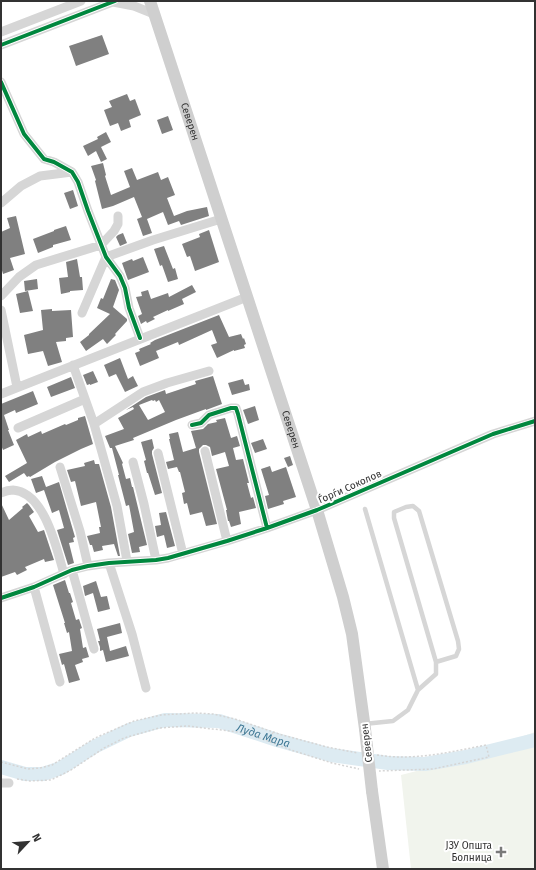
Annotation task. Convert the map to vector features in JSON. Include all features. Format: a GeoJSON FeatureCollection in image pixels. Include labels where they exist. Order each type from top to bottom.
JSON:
{"type":"FeatureCollection","features":[{"type":"Feature","properties":{"kind":"main road","name":"Северен"},"geometry":{"type":"LineString","coordinates":[[150,1],[317,510],[343,598],[352,634],[365,726],[382,869]]}},
{"type":"Feature","properties":{"kind":"street"},"geometry":{"type":"LineString","coordinates":[[1,32],[81,1]]}},
{"type":"Feature","properties":{"kind":"street"},"geometry":{"type":"LineString","coordinates":[[1,45],[114,1],[134,6],[154,14]]}},
{"type":"Feature","properties":{"kind":"street"},"geometry":{"type":"LineString","coordinates":[[1,82],[24,134],[44,159],[54,162],[72,172],[78,182],[106,257],[120,276],[125,288],[129,308],[140,338]]}},
{"type":"Feature","properties":{"kind":"street"},"geometry":{"type":"LineString","coordinates":[[1,203],[21,186],[40,176],[54,162]]}},
{"type":"Feature","properties":{"kind":"street"},"geometry":{"type":"LineString","coordinates":[[40,176],[72,172]]}},
{"type":"Feature","properties":{"kind":"street"},"geometry":{"type":"LineString","coordinates":[[1,296],[19,277],[36,265],[101,245],[114,231],[118,224],[118,216]]}},
{"type":"Feature","properties":{"kind":"street"},"geometry":{"type":"LineString","coordinates":[[82,313],[106,257],[153,240],[221,219]]}},
{"type":"Feature","properties":{"kind":"street"},"geometry":{"type":"LineString","coordinates":[[1,394],[247,297]]}},
{"type":"Feature","properties":{"kind":"street"},"geometry":{"type":"LineString","coordinates":[[1,310],[17,387]]}},
{"type":"Feature","properties":{"kind":"street"},"geometry":{"type":"LineString","coordinates":[[73,365],[94,424],[117,506],[127,561]]}},
{"type":"Feature","properties":{"kind":"street"},"geometry":{"type":"LineString","coordinates":[[94,424],[143,392],[167,382],[209,371]]}},
{"type":"Feature","properties":{"kind":"street"},"geometry":{"type":"LineString","coordinates":[[18,428],[85,399]]}},
{"type":"Feature","properties":{"kind":"street"},"geometry":{"type":"LineString","coordinates":[[192,426],[201,423],[209,415],[231,408],[236,408],[267,528]]}},
{"type":"Feature","properties":{"kind":"street","name":"Ѓорѓи Соколов"},"geometry":{"type":"LineString","coordinates":[[1,598],[34,587],[68,572],[88,566],[168,558],[267,528],[317,510],[492,434],[535,421]]}},
{"type":"Feature","properties":{"kind":"street"},"geometry":{"type":"LineString","coordinates":[[205,451],[227,541]]}},
{"type":"Feature","properties":{"kind":"street"},"geometry":{"type":"LineString","coordinates":[[158,453],[183,554]]}},
{"type":"Feature","properties":{"kind":"street"},"geometry":{"type":"LineString","coordinates":[[133,462],[156,560]]}},
{"type":"Feature","properties":{"kind":"street"},"geometry":{"type":"LineString","coordinates":[[60,467],[80,531],[88,566]]}},
{"type":"Feature","properties":{"kind":"street"},"geometry":{"type":"LineString","coordinates":[[1,492],[13,490],[26,494],[36,503],[44,514],[68,572],[94,649]]}},
{"type":"Feature","properties":{"kind":"street"},"geometry":{"type":"LineString","coordinates":[[109,563],[132,634],[146,688]]}},
{"type":"Feature","properties":{"kind":"street"},"geometry":{"type":"LineString","coordinates":[[34,587],[60,682]]}},
{"type":"Feature","properties":{"kind":"lane"},"geometry":{"type":"LineString","coordinates":[[365,726],[393,721],[408,710],[418,690],[436,674],[436,662],[394,518],[394,512],[406,507],[413,506],[419,511],[458,641],[459,649],[456,656],[436,662]]}},
{"type":"Feature","properties":{"kind":"lane"},"geometry":{"type":"LineString","coordinates":[[365,509],[418,690]]}},
{"type":"Feature","properties":{"kind":"path"},"geometry":{"type":"LineString","coordinates":[[1,762],[28,769],[52,765],[95,738],[134,721],[161,715],[196,713],[213,714],[235,719],[273,732],[327,747],[363,753]]}},
{"type":"Feature","properties":{"kind":"path"},"geometry":{"type":"LineString","coordinates":[[8,782],[51,780],[72,770],[104,748],[124,738],[159,728],[187,726],[246,733],[291,750],[332,763],[360,769]]}},
{"type":"Feature","properties":{"kind":"path"},"geometry":{"type":"LineString","coordinates":[[270,742],[273,732]]}},
{"type":"Feature","properties":{"kind":"path"},"geometry":{"type":"LineString","coordinates":[[374,772],[433,769],[489,757],[486,745],[432,756],[390,757],[376,755]]}},
{"type":"Feature","properties":{"kind":"shaded area"},"geometry":{"type":"Polygon","coordinates":[[[535,732],[535,869],[411,869],[401,775],[448,763],[535,732]]]}},
{"type":"Feature","properties":{"kind":"building"},"geometry":{"type":"Polygon","coordinates":[[[102,35],[109,54],[76,66],[69,46],[102,35]]]}},
{"type":"Feature","properties":{"kind":"building"},"geometry":{"type":"Polygon","coordinates":[[[127,94],[130,101],[135,99],[141,115],[129,120],[131,127],[121,131],[118,123],[110,126],[104,110],[112,107],[109,101],[127,94]]]}},
{"type":"Feature","properties":{"kind":"building"},"geometry":{"type":"Polygon","coordinates":[[[168,116],[173,130],[162,134],[157,120],[168,116]]]}},
{"type":"Feature","properties":{"kind":"building"},"geometry":{"type":"Polygon","coordinates":[[[106,132],[111,142],[101,147],[107,159],[101,162],[96,151],[88,156],[83,146],[98,139],[97,137],[106,132]]]}},
{"type":"Feature","properties":{"kind":"building"},"geometry":{"type":"Polygon","coordinates":[[[103,163],[105,176],[111,195],[130,187],[124,171],[132,168],[137,180],[158,172],[161,180],[168,177],[175,195],[167,198],[174,216],[187,211],[207,207],[209,216],[181,225],[179,221],[168,225],[163,212],[147,219],[152,233],[143,236],[137,219],[142,217],[134,197],[102,209],[96,180],[91,166],[103,163]]]}},
{"type":"Feature","properties":{"kind":"building"},"geometry":{"type":"Polygon","coordinates":[[[73,190],[78,206],[70,209],[64,193],[73,190]]]}},
{"type":"Feature","properties":{"kind":"building"},"geometry":{"type":"Polygon","coordinates":[[[16,216],[25,254],[10,258],[14,270],[3,274],[1,267],[1,232],[10,228],[7,218],[16,216]]]}},
{"type":"Feature","properties":{"kind":"building"},"geometry":{"type":"Polygon","coordinates":[[[66,226],[71,240],[53,245],[53,247],[38,253],[33,239],[66,226]]]}},
{"type":"Feature","properties":{"kind":"building"},"geometry":{"type":"Polygon","coordinates":[[[209,230],[219,262],[195,271],[190,256],[187,257],[182,244],[200,237],[199,234],[209,230]]]}},
{"type":"Feature","properties":{"kind":"building"},"geometry":{"type":"Polygon","coordinates":[[[123,233],[127,243],[120,246],[116,237],[123,233]]]}},
{"type":"Feature","properties":{"kind":"building"},"geometry":{"type":"Polygon","coordinates":[[[164,246],[173,269],[175,268],[178,279],[168,282],[154,249],[164,246]]]}},
{"type":"Feature","properties":{"kind":"building"},"geometry":{"type":"Polygon","coordinates":[[[143,257],[149,272],[128,280],[122,263],[143,257]]]}},
{"type":"Feature","properties":{"kind":"building"},"geometry":{"type":"Polygon","coordinates":[[[77,259],[80,277],[82,277],[83,290],[70,291],[61,294],[59,278],[68,277],[66,262],[77,259]]]}},
{"type":"Feature","properties":{"kind":"building"},"geometry":{"type":"Polygon","coordinates":[[[37,279],[38,289],[25,291],[24,281],[37,279]]]}},
{"type":"Feature","properties":{"kind":"building"},"geometry":{"type":"Polygon","coordinates":[[[111,279],[115,280],[119,290],[113,307],[127,319],[127,321],[107,344],[103,339],[86,351],[80,342],[110,314],[97,308],[101,298],[103,299],[111,279]]]}},
{"type":"Feature","properties":{"kind":"building"},"geometry":{"type":"Polygon","coordinates":[[[192,285],[196,292],[182,299],[184,304],[153,317],[155,319],[147,323],[146,321],[141,324],[138,316],[142,314],[136,297],[142,296],[141,292],[148,290],[151,299],[168,293],[169,297],[192,285]]]}},
{"type":"Feature","properties":{"kind":"building"},"geometry":{"type":"Polygon","coordinates":[[[28,291],[33,311],[20,313],[16,294],[28,291]]]}},
{"type":"Feature","properties":{"kind":"building"},"geometry":{"type":"Polygon","coordinates":[[[52,309],[52,311],[71,310],[73,337],[66,338],[66,341],[56,342],[62,362],[48,366],[43,351],[28,354],[24,335],[43,330],[41,310],[52,309]]]}},
{"type":"Feature","properties":{"kind":"building"},"geometry":{"type":"Polygon","coordinates":[[[219,315],[229,337],[241,334],[246,344],[244,345],[245,348],[234,350],[217,358],[211,345],[217,343],[212,330],[179,345],[178,342],[156,351],[159,358],[140,366],[135,353],[140,351],[139,349],[151,344],[150,343],[155,340],[219,315]]]}},
{"type":"Feature","properties":{"kind":"building"},"geometry":{"type":"Polygon","coordinates":[[[120,358],[128,379],[133,376],[138,386],[125,392],[116,374],[109,377],[104,365],[120,358]]]}},
{"type":"Feature","properties":{"kind":"building"},"geometry":{"type":"Polygon","coordinates":[[[93,371],[98,382],[87,385],[83,375],[93,371]]]}},
{"type":"Feature","properties":{"kind":"building"},"geometry":{"type":"Polygon","coordinates":[[[213,376],[222,404],[176,420],[133,438],[134,440],[115,446],[123,463],[126,479],[130,478],[133,487],[147,545],[139,547],[140,552],[132,553],[128,534],[134,532],[129,505],[126,506],[112,448],[110,448],[105,436],[124,429],[118,418],[134,409],[133,407],[126,410],[146,397],[165,390],[166,394],[196,384],[195,381],[213,376]],[[152,400],[139,405],[148,420],[165,412],[159,400],[156,402],[155,400],[152,400]]]}},
{"type":"Feature","properties":{"kind":"building"},"geometry":{"type":"Polygon","coordinates":[[[71,377],[75,388],[51,397],[47,387],[71,377]]]}},
{"type":"Feature","properties":{"kind":"building"},"geometry":{"type":"Polygon","coordinates":[[[243,379],[245,385],[249,384],[250,390],[232,395],[228,383],[243,379]]]}},
{"type":"Feature","properties":{"kind":"building"},"geometry":{"type":"Polygon","coordinates":[[[33,391],[38,404],[16,413],[15,410],[4,415],[14,445],[3,450],[1,445],[1,404],[33,391]]]}},
{"type":"Feature","properties":{"kind":"building"},"geometry":{"type":"Polygon","coordinates":[[[255,406],[259,420],[248,424],[243,410],[255,406]]]}},
{"type":"Feature","properties":{"kind":"building"},"geometry":{"type":"Polygon","coordinates":[[[85,416],[93,444],[55,462],[30,477],[27,477],[24,473],[9,482],[5,476],[27,463],[16,440],[27,434],[28,437],[41,431],[42,434],[85,416]]]}},
{"type":"Feature","properties":{"kind":"building"},"geometry":{"type":"Polygon","coordinates":[[[225,418],[231,438],[237,436],[240,446],[233,448],[236,460],[243,459],[249,483],[247,483],[251,498],[253,497],[256,508],[239,512],[241,524],[231,527],[228,521],[227,510],[216,469],[229,466],[225,452],[212,456],[210,447],[203,445],[199,449],[199,452],[217,524],[206,526],[202,512],[190,515],[187,503],[184,504],[182,493],[185,492],[180,472],[177,467],[168,469],[166,462],[174,460],[169,434],[178,432],[183,452],[196,448],[191,431],[203,429],[208,424],[217,422],[216,420],[225,418]]]}},
{"type":"Feature","properties":{"kind":"building"},"geometry":{"type":"Polygon","coordinates":[[[152,439],[154,448],[152,454],[162,493],[155,495],[147,473],[144,461],[146,460],[141,442],[152,439]]]}},
{"type":"Feature","properties":{"kind":"building"},"geometry":{"type":"Polygon","coordinates":[[[263,439],[267,449],[255,453],[251,443],[263,439]]]}},
{"type":"Feature","properties":{"kind":"building"},"geometry":{"type":"Polygon","coordinates":[[[290,456],[293,465],[288,467],[284,458],[290,456]]]}},
{"type":"Feature","properties":{"kind":"building"},"geometry":{"type":"Polygon","coordinates":[[[94,460],[95,464],[99,464],[111,507],[120,556],[118,556],[114,544],[102,546],[103,550],[94,552],[87,536],[100,533],[99,527],[101,527],[96,502],[81,506],[75,481],[71,482],[67,470],[85,466],[84,463],[94,460]]]}},
{"type":"Feature","properties":{"kind":"building"},"geometry":{"type":"Polygon","coordinates":[[[270,466],[272,472],[286,467],[296,497],[283,501],[284,504],[268,509],[265,496],[269,495],[261,469],[270,466]]]}},
{"type":"Feature","properties":{"kind":"building"},"geometry":{"type":"Polygon","coordinates":[[[42,476],[46,487],[59,482],[75,537],[73,538],[74,542],[69,543],[74,563],[68,565],[57,530],[64,528],[59,510],[52,513],[44,490],[36,493],[31,479],[42,476]]]}},
{"type":"Feature","properties":{"kind":"building"},"geometry":{"type":"Polygon","coordinates":[[[1,503],[9,520],[27,503],[29,505],[34,512],[29,516],[38,532],[44,530],[54,560],[45,562],[44,559],[25,567],[27,570],[17,575],[15,572],[1,577],[1,503]]]}},
{"type":"Feature","properties":{"kind":"building"},"geometry":{"type":"Polygon","coordinates":[[[166,512],[175,546],[167,548],[164,535],[157,537],[155,526],[161,525],[159,513],[166,512]]]}},
{"type":"Feature","properties":{"kind":"building"},"geometry":{"type":"Polygon","coordinates":[[[65,580],[73,602],[71,603],[76,620],[79,619],[82,628],[80,629],[83,648],[86,647],[89,657],[82,659],[83,662],[75,665],[80,680],[69,683],[64,664],[62,665],[59,654],[72,651],[69,632],[67,633],[53,585],[65,580]]]}},
{"type":"Feature","properties":{"kind":"building"},"geometry":{"type":"Polygon","coordinates":[[[96,581],[101,597],[107,596],[110,609],[98,612],[93,593],[85,596],[83,586],[96,581]]]}},
{"type":"Feature","properties":{"kind":"building"},"geometry":{"type":"Polygon","coordinates":[[[120,623],[122,633],[107,637],[110,651],[126,646],[129,656],[106,662],[103,650],[100,651],[98,641],[100,641],[97,629],[120,623]]]}},
{"type":"Feature","properties":{"kind":"waterway","name":"Луда Мара"},"geometry":{"type":"LineString","coordinates":[[1,767],[25,774],[43,774],[61,768],[94,747],[129,730],[165,720],[219,721],[277,740],[331,755],[388,763],[425,764],[466,757],[535,740]]}},
{"type":"Feature","properties":{"kind":"cycle path"},"geometry":{"type":"LineString","coordinates":[[1,45],[115,1]]}},
{"type":"Feature","properties":{"kind":"cycle path"},"geometry":{"type":"LineString","coordinates":[[1,82],[24,134],[44,159],[54,162],[72,172],[78,182],[106,257],[120,276],[125,288],[129,308],[140,338]]}},
{"type":"Feature","properties":{"kind":"cycle path"},"geometry":{"type":"LineString","coordinates":[[192,425],[201,423],[209,415],[231,408],[236,408],[267,528]]}},
{"type":"Feature","properties":{"kind":"cycle path"},"geometry":{"type":"LineString","coordinates":[[1,598],[34,587],[72,570],[109,563],[168,558],[267,528],[317,510],[493,434],[535,421]]}},
{"type":"Feature","properties":{"kind":"place","name":"ЈЗУ Општа Болница"},"geometry":{"type":"Point","coordinates":[501,852]}}]}
